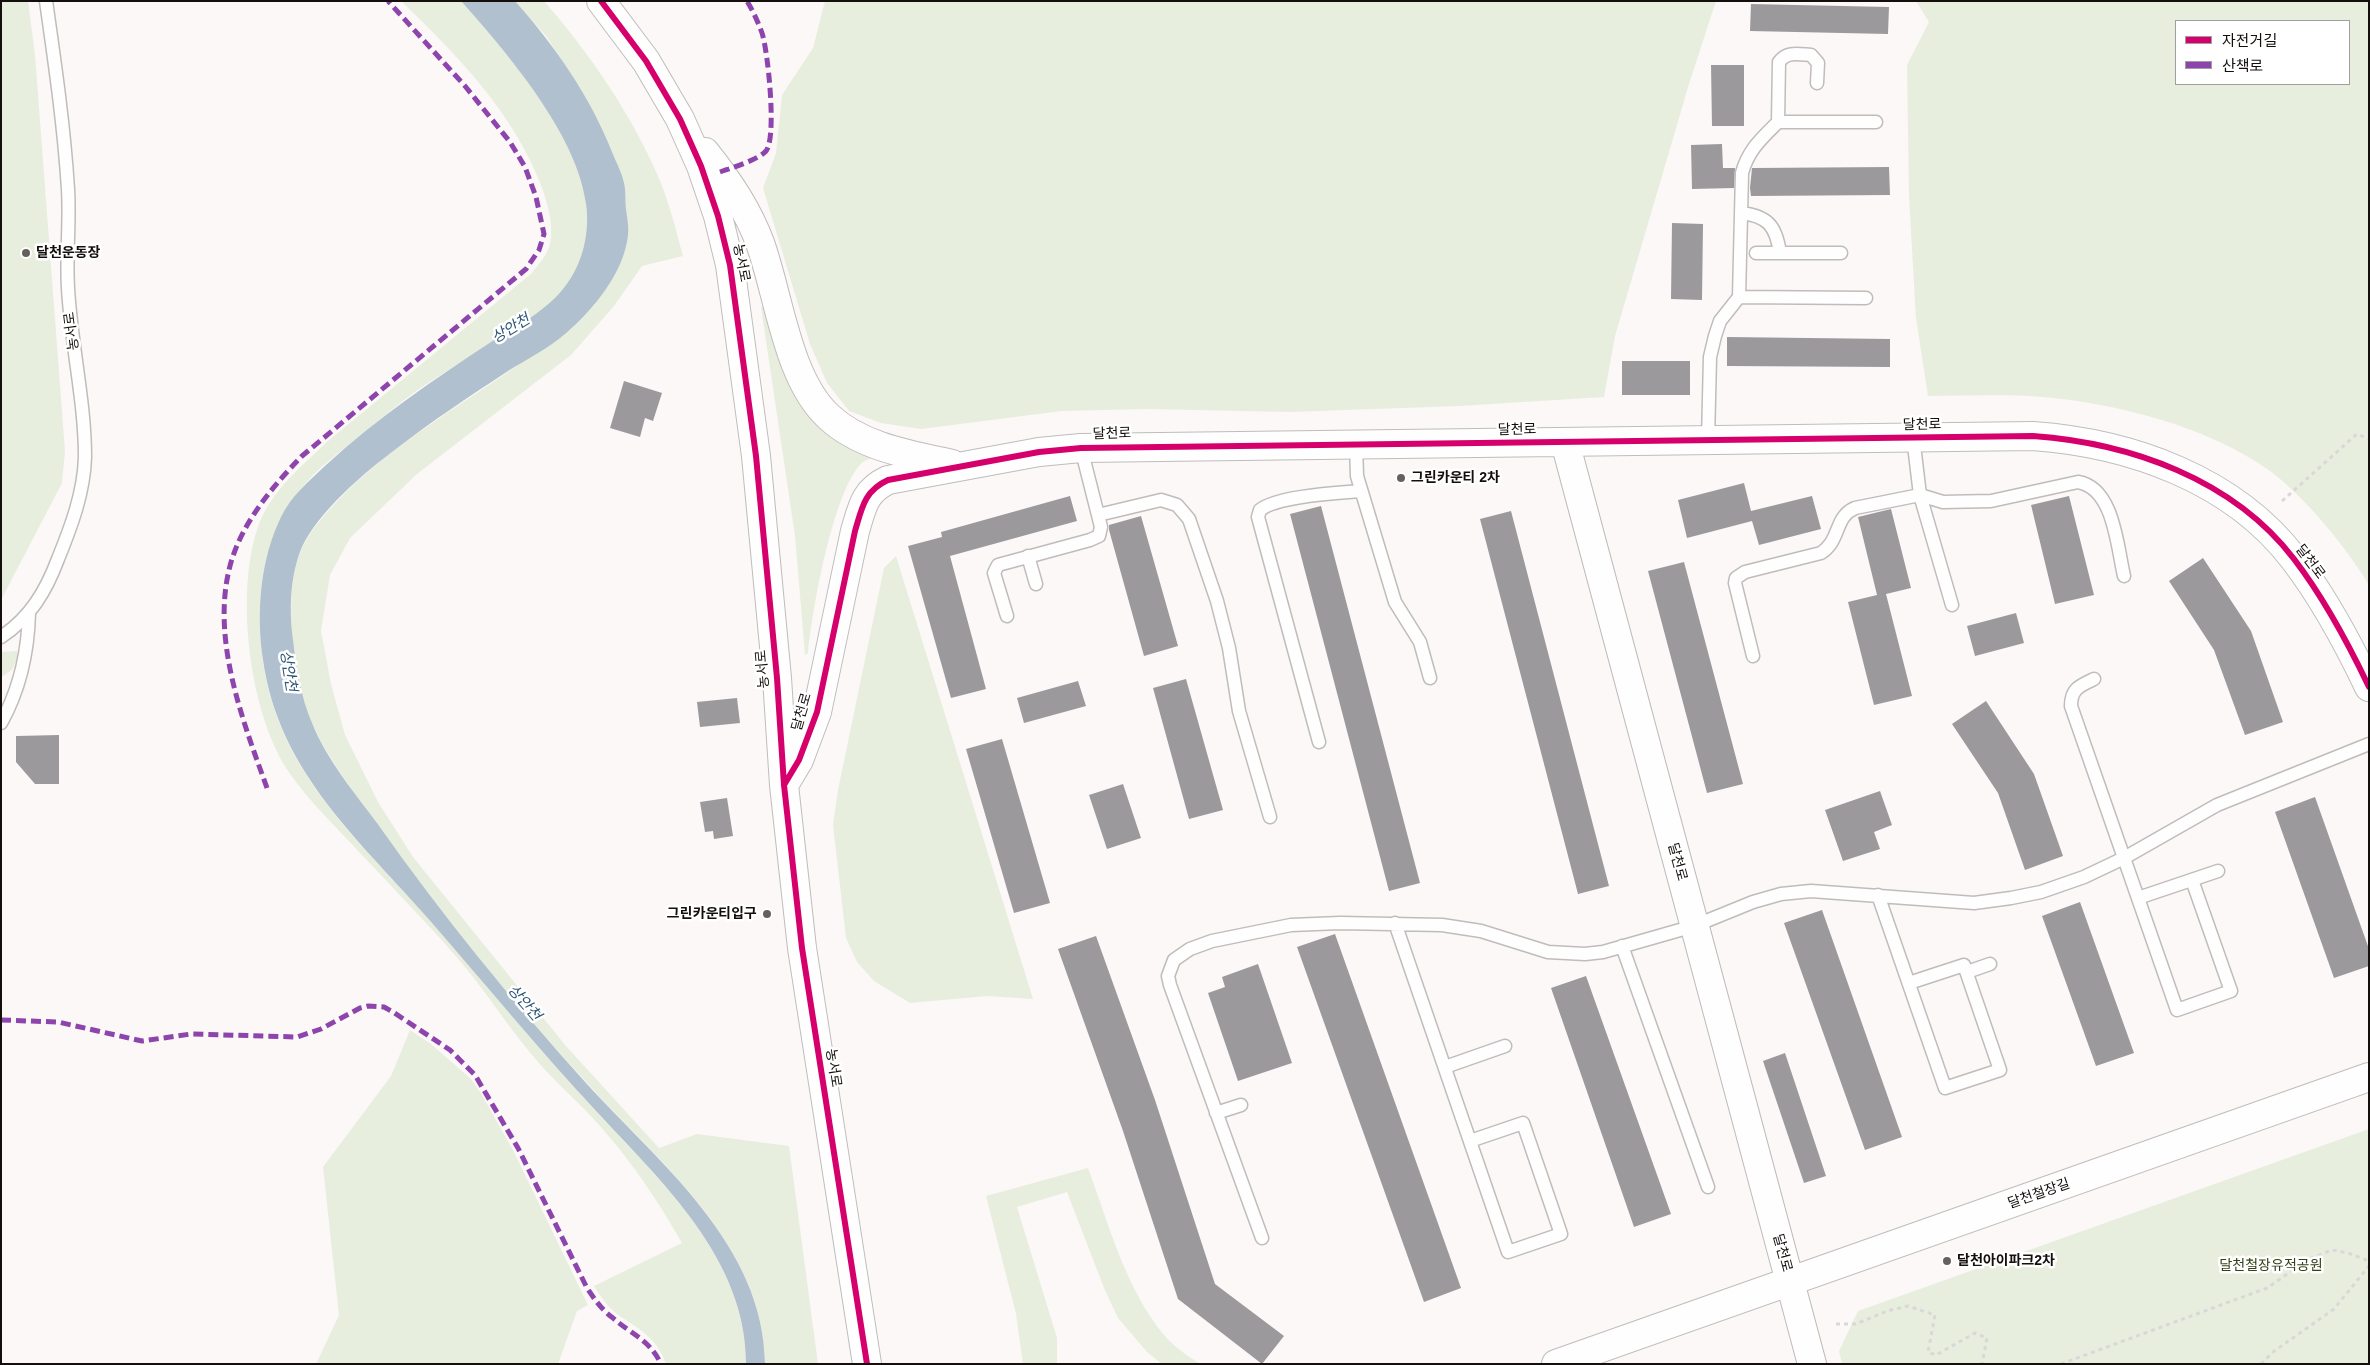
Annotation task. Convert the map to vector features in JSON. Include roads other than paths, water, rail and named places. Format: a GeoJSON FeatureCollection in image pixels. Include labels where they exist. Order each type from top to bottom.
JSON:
{"type":"FeatureCollection","features":[{"type":"Feature","properties":{"kind":"street","name":"농서로"},"geometry":{"type":"LineString","coordinates":[[601,1],[646,61],[680,119],[701,166],[718,216],[730,266],[756,456],[777,678],[784,785],[802,948],[867,1364]]}},
{"type":"Feature","properties":{"kind":"street"},"geometry":{"type":"LineString","coordinates":[[680,119],[730,186],[760,242],[795,363],[812,398],[829,418],[852,434],[890,448],[961,466]]}},
{"type":"Feature","properties":{"kind":"street","name":"달천로"},"geometry":{"type":"LineString","coordinates":[[784,785],[798,760],[817,712],[854,531],[862,505],[871,491],[888,480],[1039,452],[1081,448],[1913,437],[2033,436],[2072,439],[2145,458],[2185,474],[2219,492],[2246,510],[2293,558],[2316,591],[2369,687]]}},
{"type":"Feature","properties":{"kind":"street","name":"달천로"},"geometry":{"type":"LineString","coordinates":[[1564,442],[1789,1282]]}},
{"type":"Feature","properties":{"kind":"street","name":"달천철장길"},"geometry":{"type":"LineString","coordinates":[[1556,1364],[2368,1078]]}},
{"type":"Feature","properties":{"kind":"street"},"geometry":{"type":"LineString","coordinates":[[1789,1282],[1812,1364]]}},
{"type":"Feature","properties":{"kind":"lane","name":"농서로"},"geometry":{"type":"LineString","coordinates":[[1,637],[18,626],[41,596],[68,536],[79,500],[85,458],[79,388],[69,314],[67,270],[68,191],[64,144],[46,1]]}},
{"type":"Feature","properties":{"kind":"lane"},"geometry":{"type":"LineString","coordinates":[[1708,440],[1710,357],[1713,343],[1720,320],[1739,297],[1742,172],[1746,158],[1753,147],[1778,122],[1779,62],[1783,56],[1790,53],[1811,54],[1818,63],[1817,83]]}},
{"type":"Feature","properties":{"kind":"lane"},"geometry":{"type":"LineString","coordinates":[[1778,122],[1876,122]]}},
{"type":"Feature","properties":{"kind":"lane"},"geometry":{"type":"LineString","coordinates":[[1741,213],[1762,218],[1769,224],[1778,239],[1780,253]]}},
{"type":"Feature","properties":{"kind":"lane"},"geometry":{"type":"LineString","coordinates":[[1756,253],[1841,253]]}},
{"type":"Feature","properties":{"kind":"lane"},"geometry":{"type":"LineString","coordinates":[[1739,297],[1866,298]]}},
{"type":"Feature","properties":{"kind":"lane"},"geometry":{"type":"LineString","coordinates":[[1913,437],[1920,494],[1952,605]]}},
{"type":"Feature","properties":{"kind":"lane"},"geometry":{"type":"LineString","coordinates":[[1356,445],[1357,476],[1395,602],[1420,642],[1430,678]]}},
{"type":"Feature","properties":{"kind":"lane"},"geometry":{"type":"LineString","coordinates":[[1007,616],[995,568],[1002,562],[1090,540],[1099,536],[1101,527],[1081,448]]}},
{"type":"Feature","properties":{"kind":"lane"},"geometry":{"type":"LineString","coordinates":[[1753,656],[1735,583],[1740,574],[1821,553],[1829,548],[1836,536],[1841,518],[1846,512],[1855,508],[1920,494],[1943,502],[1984,501],[2078,482],[2088,484],[2097,490],[2109,510],[2124,576]]}},
{"type":"Feature","properties":{"kind":"lane"},"geometry":{"type":"LineString","coordinates":[[1320,742],[1258,517],[1260,510],[1273,503],[1362,491]]}},
{"type":"Feature","properties":{"kind":"lane"},"geometry":{"type":"LineString","coordinates":[[1098,515],[1161,500],[1177,505],[1188,520],[1217,601],[1229,648],[1239,711],[1270,816]]}},
{"type":"Feature","properties":{"kind":"lane"},"geometry":{"type":"LineString","coordinates":[[1028,556],[1036,584]]}},
{"type":"Feature","properties":{"kind":"lane"},"geometry":{"type":"LineString","coordinates":[[1,723],[17,693],[29,632],[29,613]]}},
{"type":"Feature","properties":{"kind":"lane"},"geometry":{"type":"LineString","coordinates":[[2094,679],[2077,687],[2071,695],[2072,706],[2177,1010],[2231,991],[2192,880]]}},
{"type":"Feature","properties":{"kind":"lane"},"geometry":{"type":"LineString","coordinates":[[1262,1238],[1168,976],[1174,960],[1201,944],[1276,928],[1318,924],[1395,923],[1463,928],[1548,952],[1564,954],[1603,952],[1694,926],[1753,902],[1781,894],[1811,891],[1974,903],[2011,898],[2041,892],[2084,877],[2124,858],[2217,804],[2369,744]]}},
{"type":"Feature","properties":{"kind":"lane"},"geometry":{"type":"LineString","coordinates":[[2138,898],[2218,870]]}},
{"type":"Feature","properties":{"kind":"lane"},"geometry":{"type":"LineString","coordinates":[[1878,895],[1944,1088],[2000,1070],[1964,965],[1909,983]]}},
{"type":"Feature","properties":{"kind":"lane"},"geometry":{"type":"LineString","coordinates":[[1395,923],[1508,1252],[1561,1234],[1523,1123],[1470,1141]]}},
{"type":"Feature","properties":{"kind":"lane"},"geometry":{"type":"LineString","coordinates":[[1622,946],[1708,1186]]}},
{"type":"Feature","properties":{"kind":"lane"},"geometry":{"type":"LineString","coordinates":[[1966,972],[1990,964]]}},
{"type":"Feature","properties":{"kind":"lane"},"geometry":{"type":"LineString","coordinates":[[1445,1067],[1505,1046]]}},
{"type":"Feature","properties":{"kind":"lane"},"geometry":{"type":"LineString","coordinates":[[1216,1113],[1240,1105]]}},
{"type":"Feature","properties":{"kind":"water","name":"상안천"},"geometry":{"type":"Polygon","coordinates":[[[461,1],[515,1],[570,72],[603,131],[623,179],[628,229],[625,249],[614,277],[606,290],[586,314],[565,334],[545,349],[465,399],[384,458],[343,494],[319,520],[302,547],[293,581],[292,629],[300,682],[308,713],[325,750],[426,890],[531,1021],[586,1083],[674,1176],[702,1209],[727,1244],[747,1281],[760,1321],[765,1364],[746,1364],[743,1326],[732,1290],[716,1257],[696,1225],[647,1165],[554,1065],[327,804],[305,772],[286,738],[272,701],[263,660],[260,605],[268,551],[285,509],[301,489],[326,465],[385,415],[541,310],[566,285],[577,267],[584,246],[587,225],[586,204],[580,177],[569,150],[555,123],[537,96],[499,45],[461,1]]]}},
{"type":"Feature","properties":{"kind":"place","name":"달천운동장"},"geometry":{"type":"Point","coordinates":[26,253]}},
{"type":"Feature","properties":{"kind":"place","name":"그린카운티 2차"},"geometry":{"type":"Point","coordinates":[1401,478]}},
{"type":"Feature","properties":{"kind":"place","name":"그린카운티입구"},"geometry":{"type":"Point","coordinates":[767,914]}},
{"type":"Feature","properties":{"kind":"place","name":"달천아이파크2차"},"geometry":{"type":"Point","coordinates":[1947,1261]}},
{"type":"Feature","properties":{"kind":"park label","name":"달천철장유적공원"},"geometry":{"type":"Point","coordinates":[2271,1266]}}]}
